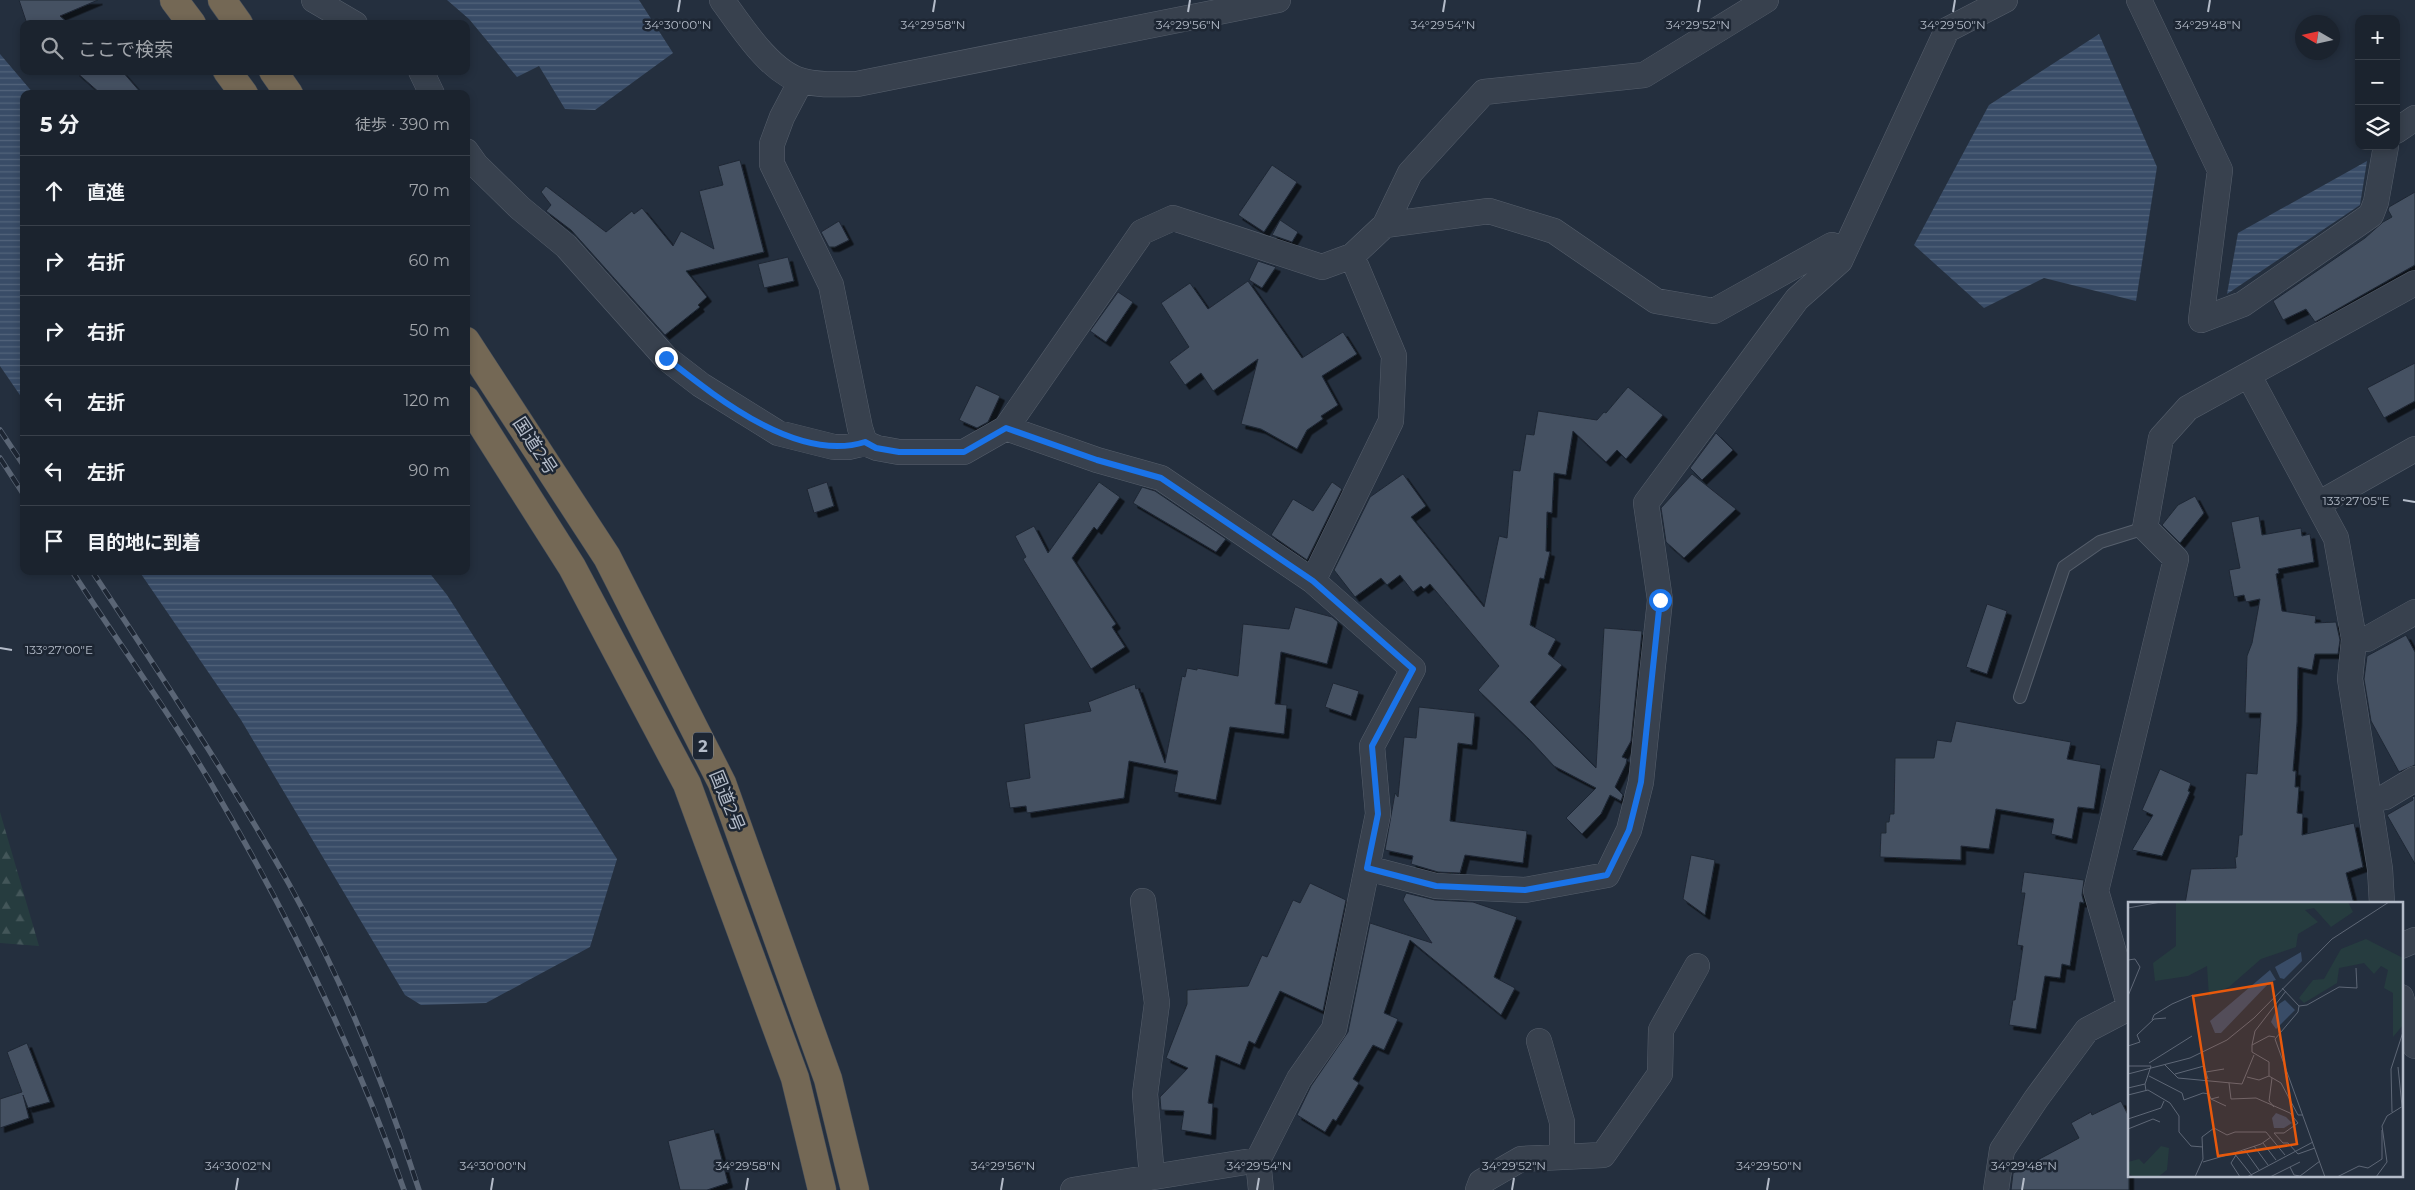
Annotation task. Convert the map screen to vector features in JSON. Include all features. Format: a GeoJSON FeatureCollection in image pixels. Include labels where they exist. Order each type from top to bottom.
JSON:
{"type":"FeatureCollection","features":[{"type":"Feature","properties":{"kind":"highway"},"geometry":{"type":"LineString","coordinates":[[174,0],[189,20]]}},
{"type":"Feature","properties":{"kind":"highway"},"geometry":{"type":"LineString","coordinates":[[222,0],[237,20]]}},
{"type":"Feature","properties":{"kind":"highway"},"geometry":{"type":"LineString","coordinates":[[230,75],[241,90]]}},
{"type":"Feature","properties":{"kind":"highway"},"geometry":{"type":"LineString","coordinates":[[276,75],[287,90]]}},
{"type":"Feature","properties":{"kind":"highway","name":"国道2号"},"geometry":{"type":"LineString","coordinates":[[470,347],[607,557],[722,783],[828,1079],[855,1190]]}},
{"type":"Feature","properties":{"kind":"highway","name":"国道2号"},"geometry":{"type":"LineString","coordinates":[[470,406],[572,567],[687,784],[795,1078],[822,1190]]}},
{"type":"Feature","properties":{"kind":"street"},"geometry":{"type":"LineString","coordinates":[[314,0],[348,20]]}},
{"type":"Feature","properties":{"kind":"street"},"geometry":{"type":"LineString","coordinates":[[722,0],[780,71],[801,81],[822,85],[857,84],[1278,0]]}},
{"type":"Feature","properties":{"kind":"street"},"geometry":{"type":"LineString","coordinates":[[801,81],[782,117],[772,144],[772,164],[831,285],[860,428],[865,442],[876,448],[899,452],[964,452],[1006,428],[1142,232],[1173,218],[1322,267],[1352,256],[1385,225],[1410,173],[1484,92],[1644,75],[1766,0]]}},
{"type":"Feature","properties":{"kind":"street"},"geometry":{"type":"LineString","coordinates":[[1367,868],[1436,886],[1525,890],[1607,875],[1629,830],[1641,782],[1660,600],[1646,503],[1797,299],[1840,261],[1947,30],[2004,0]]}},
{"type":"Feature","properties":{"kind":"street"},"geometry":{"type":"LineString","coordinates":[[2139,0],[2220,170],[2201,320],[2243,304],[2371,215],[2376,202],[2385,150]]}},
{"type":"Feature","properties":{"kind":"street"},"geometry":{"type":"LineString","coordinates":[[423,75],[430,90]]}},
{"type":"Feature","properties":{"kind":"street"},"geometry":{"type":"LineString","coordinates":[[2400,128],[2415,118]]}},
{"type":"Feature","properties":{"kind":"street"},"geometry":{"type":"LineString","coordinates":[[470,157],[520,208],[566,246],[666,358],[701,385],[778,433],[834,448],[848,448],[865,442]]}},
{"type":"Feature","properties":{"kind":"street"},"geometry":{"type":"LineString","coordinates":[[1385,225],[1489,212],[1554,231],[1656,301],[1714,310],[1832,245],[1844,250]]}},
{"type":"Feature","properties":{"kind":"street"},"geometry":{"type":"LineString","coordinates":[[1313,581],[1338,535],[1391,421],[1394,356],[1352,256]]}},
{"type":"Feature","properties":{"kind":"street"},"geometry":{"type":"LineString","coordinates":[[2128,1003],[2096,892],[2176,559],[2145,528],[2161,438],[2188,408],[2415,283]]}},
{"type":"Feature","properties":{"kind":"street"},"geometry":{"type":"LineString","coordinates":[[2249,376],[2336,538],[2354,639],[2350,679],[2380,869],[2382,902]]}},
{"type":"Feature","properties":{"kind":"street"},"geometry":{"type":"LineString","coordinates":[[1006,428],[1097,460],[1161,478],[1313,581],[1413,669],[1372,746],[1378,814],[1334,1028],[1299,1079],[1258,1160],[1260,1190]]}},
{"type":"Feature","properties":{"kind":"street"},"geometry":{"type":"LineString","coordinates":[[2318,504],[2415,449]]}},
{"type":"Feature","properties":{"kind":"street"},"geometry":{"type":"LineString","coordinates":[[2354,639],[2368,639],[2415,612]]}},
{"type":"Feature","properties":{"kind":"street"},"geometry":{"type":"LineString","coordinates":[[2369,800],[2385,796],[2415,779]]}},
{"type":"Feature","properties":{"kind":"street"},"geometry":{"type":"LineString","coordinates":[[1143,901],[1157,1003],[1145,1094],[1152,1177]]}},
{"type":"Feature","properties":{"kind":"street"},"geometry":{"type":"LineString","coordinates":[[2402,946],[2415,940]]}},
{"type":"Feature","properties":{"kind":"street"},"geometry":{"type":"LineString","coordinates":[[1478,1190],[1481,1182],[1521,1159],[1603,1155],[1660,1074],[1661,1030],[1697,966]]}},
{"type":"Feature","properties":{"kind":"street"},"geometry":{"type":"LineString","coordinates":[[2402,1000],[2415,1046]]}},
{"type":"Feature","properties":{"kind":"street"},"geometry":{"type":"LineString","coordinates":[[1996,1190],[2002,1150],[2036,1098],[2087,1030],[2128,1007]]}},
{"type":"Feature","properties":{"kind":"street"},"geometry":{"type":"LineString","coordinates":[[1539,1041],[1562,1122],[1562,1157]]}},
{"type":"Feature","properties":{"kind":"street"},"geometry":{"type":"LineString","coordinates":[[1073,1190],[1258,1160]]}},
{"type":"Feature","properties":{"kind":"lane"},"geometry":{"type":"LineString","coordinates":[[2020,696],[2064,567],[2100,542],[2145,528]]}},
{"type":"Feature","properties":{"kind":"green space"},"geometry":{"type":"Polygon","coordinates":[[[0,812],[39,946],[0,943],[0,812]]]}},
{"type":"Feature","properties":{"kind":"water"},"geometry":{"type":"Polygon","coordinates":[[[447,0],[639,0],[673,53],[595,110],[565,109],[539,66],[517,77],[469,19],[447,0]]]}},
{"type":"Feature","properties":{"kind":"water"},"geometry":{"type":"Polygon","coordinates":[[[2099,34],[2157,167],[2136,301],[2044,278],[1984,308],[1914,245],[1989,105],[2099,34]]]}},
{"type":"Feature","properties":{"kind":"water"},"geometry":{"type":"Polygon","coordinates":[[[0,54],[31,90],[20,90],[20,395],[0,366],[0,54]]]}},
{"type":"Feature","properties":{"kind":"water"},"geometry":{"type":"Polygon","coordinates":[[[2367,161],[2360,205],[2227,294],[2238,233],[2367,161]]]}},
{"type":"Feature","properties":{"kind":"water"},"geometry":{"type":"Polygon","coordinates":[[[142,575],[431,575],[447,595],[617,859],[590,947],[486,1003],[421,1005],[405,995],[241,720],[142,575]]]}},
{"type":"Feature","properties":{"kind":"building"},"geometry":{"type":"Polygon","coordinates":[[[19,0],[98,0],[60,16],[64,20],[26,20],[19,0]]]}},
{"type":"Feature","properties":{"kind":"building"},"geometry":{"type":"Polygon","coordinates":[[[80,75],[125,75],[139,90],[96,90],[80,75]]]}},
{"type":"Feature","properties":{"kind":"building"},"geometry":{"type":"Polygon","coordinates":[[[740,160],[764,252],[686,271],[707,297],[698,305],[700,307],[665,335],[571,230],[546,211],[551,205],[541,192],[546,186],[606,232],[632,211],[634,214],[642,208],[673,246],[681,231],[714,249],[699,191],[723,185],[718,166],[740,160]]]}},
{"type":"Feature","properties":{"kind":"building"},"geometry":{"type":"Polygon","coordinates":[[[1272,165],[1297,182],[1264,232],[1238,215],[1272,165]]]}},
{"type":"Feature","properties":{"kind":"building"},"geometry":{"type":"Polygon","coordinates":[[[2415,192],[2415,265],[2315,322],[2306,309],[2283,320],[2273,301],[2365,238],[2383,222],[2392,217],[2388,210],[2389,207],[2415,192]]]}},
{"type":"Feature","properties":{"kind":"building"},"geometry":{"type":"Polygon","coordinates":[[[1280,220],[1298,232],[1292,242],[1272,235],[1280,220]]]}},
{"type":"Feature","properties":{"kind":"building"},"geometry":{"type":"Polygon","coordinates":[[[839,221],[849,240],[835,247],[829,247],[821,232],[839,221]]]}},
{"type":"Feature","properties":{"kind":"building"},"geometry":{"type":"Polygon","coordinates":[[[788,257],[794,281],[764,288],[758,264],[788,257]]]}},
{"type":"Feature","properties":{"kind":"building"},"geometry":{"type":"Polygon","coordinates":[[[1258,261],[1276,267],[1262,288],[1249,280],[1258,261]]]}},
{"type":"Feature","properties":{"kind":"building"},"geometry":{"type":"Polygon","coordinates":[[[1248,281],[1302,358],[1343,332],[1357,354],[1322,376],[1338,405],[1321,416],[1323,419],[1307,430],[1297,449],[1261,429],[1241,424],[1258,359],[1213,391],[1201,373],[1185,385],[1169,362],[1189,347],[1161,303],[1190,283],[1208,309],[1248,281]]]}},
{"type":"Feature","properties":{"kind":"building"},"geometry":{"type":"Polygon","coordinates":[[[1118,292],[1133,302],[1106,342],[1090,331],[1118,292]]]}},
{"type":"Feature","properties":{"kind":"building"},"geometry":{"type":"Polygon","coordinates":[[[2415,363],[2415,401],[2384,418],[2367,388],[2415,363]]]}},
{"type":"Feature","properties":{"kind":"building"},"geometry":{"type":"Polygon","coordinates":[[[976,385],[1000,396],[988,422],[977,428],[959,420],[976,385]]]}},
{"type":"Feature","properties":{"kind":"building"},"geometry":{"type":"Polygon","coordinates":[[[1628,387],[1663,415],[1626,459],[1617,450],[1606,462],[1573,431],[1566,475],[1554,473],[1552,513],[1547,512],[1546,551],[1550,552],[1544,579],[1540,578],[1530,625],[1556,639],[1548,654],[1562,665],[1530,702],[1596,768],[1604,628],[1642,631],[1631,741],[1622,757],[1627,759],[1626,764],[1615,787],[1623,795],[1621,801],[1610,795],[1601,814],[1582,834],[1566,818],[1596,788],[1554,766],[1478,690],[1499,666],[1430,584],[1424,589],[1421,586],[1413,592],[1400,575],[1387,585],[1381,578],[1355,597],[1334,570],[1370,497],[1403,474],[1426,506],[1411,517],[1484,607],[1499,536],[1507,538],[1513,470],[1520,471],[1526,434],[1534,435],[1538,411],[1597,420],[1604,412],[1606,413],[1628,387]]]}},
{"type":"Feature","properties":{"kind":"building"},"geometry":{"type":"Polygon","coordinates":[[[1716,433],[1733,450],[1702,480],[1690,468],[1716,433]]]}},
{"type":"Feature","properties":{"kind":"building"},"geometry":{"type":"Polygon","coordinates":[[[1692,474],[1736,509],[1684,558],[1666,542],[1661,508],[1692,474]]]}},
{"type":"Feature","properties":{"kind":"building"},"geometry":{"type":"Polygon","coordinates":[[[827,482],[834,506],[814,513],[807,489],[827,482]]]}},
{"type":"Feature","properties":{"kind":"building"},"geometry":{"type":"Polygon","coordinates":[[[1099,482],[1120,497],[1097,530],[1094,527],[1072,558],[1116,624],[1112,627],[1125,647],[1091,669],[1023,559],[1026,557],[1015,536],[1034,526],[1048,553],[1099,482]]]}},
{"type":"Feature","properties":{"kind":"building"},"geometry":{"type":"Polygon","coordinates":[[[1332,482],[1342,489],[1307,560],[1271,535],[1293,499],[1313,511],[1332,482]]]}},
{"type":"Feature","properties":{"kind":"building"},"geometry":{"type":"Polygon","coordinates":[[[1142,487],[1155,491],[1226,539],[1216,552],[1133,503],[1142,487]]]}},
{"type":"Feature","properties":{"kind":"building"},"geometry":{"type":"Polygon","coordinates":[[[2195,496],[2204,513],[2180,543],[2162,525],[2178,505],[2195,496]]]}},
{"type":"Feature","properties":{"kind":"building"},"geometry":{"type":"Polygon","coordinates":[[[2259,516],[2262,535],[2301,528],[2302,536],[2310,534],[2314,562],[2278,569],[2279,573],[2276,574],[2282,611],[2316,616],[2315,623],[2336,622],[2340,640],[2338,654],[2315,654],[2312,670],[2298,667],[2297,722],[2293,771],[2296,771],[2295,787],[2299,787],[2297,813],[2303,814],[2302,835],[2354,823],[2363,867],[2346,873],[2353,902],[2185,902],[2191,869],[2236,868],[2235,857],[2237,857],[2239,835],[2242,835],[2246,773],[2257,774],[2261,713],[2245,713],[2247,656],[2252,643],[2260,599],[2246,602],[2244,595],[2234,597],[2229,570],[2240,568],[2231,522],[2259,516]]]}},
{"type":"Feature","properties":{"kind":"building"},"geometry":{"type":"Polygon","coordinates":[[[1987,604],[2007,611],[1987,674],[1966,667],[1987,604]]]}},
{"type":"Feature","properties":{"kind":"building"},"geometry":{"type":"Polygon","coordinates":[[[1295,607],[1332,617],[1338,622],[1327,664],[1281,652],[1275,704],[1287,705],[1284,734],[1230,727],[1216,800],[1174,792],[1178,771],[1129,761],[1124,798],[1027,813],[1026,806],[1010,808],[1006,782],[1030,778],[1024,724],[1091,711],[1088,702],[1135,684],[1165,763],[1182,676],[1185,677],[1187,668],[1197,670],[1197,668],[1238,676],[1243,624],[1289,629],[1295,607]]]}},
{"type":"Feature","properties":{"kind":"building"},"geometry":{"type":"Polygon","coordinates":[[[2406,635],[2415,652],[2415,765],[2399,772],[2371,721],[2364,679],[2367,656],[2406,635]]]}},
{"type":"Feature","properties":{"kind":"building"},"geometry":{"type":"Polygon","coordinates":[[[1333,683],[1359,691],[1351,716],[1325,707],[1333,683]]]}},
{"type":"Feature","properties":{"kind":"building"},"geometry":{"type":"Polygon","coordinates":[[[1419,707],[1475,713],[1472,745],[1458,743],[1450,821],[1527,831],[1523,863],[1465,855],[1460,873],[1438,872],[1411,864],[1413,856],[1385,850],[1395,793],[1398,797],[1404,737],[1416,738],[1419,707]]]}},
{"type":"Feature","properties":{"kind":"building"},"geometry":{"type":"Polygon","coordinates":[[[1956,721],[2071,742],[2067,759],[2101,765],[2094,809],[2078,807],[2072,839],[2051,834],[2054,819],[1996,809],[1989,849],[1961,846],[1961,860],[1880,857],[1881,833],[1886,833],[1886,822],[1889,822],[1890,814],[1894,814],[1895,758],[1934,758],[1937,740],[1951,742],[1956,721]]]}},
{"type":"Feature","properties":{"kind":"building"},"geometry":{"type":"Polygon","coordinates":[[[2160,769],[2191,783],[2188,791],[2190,792],[2162,856],[2132,850],[2153,815],[2142,810],[2160,769]]]}},
{"type":"Feature","properties":{"kind":"building"},"geometry":{"type":"Polygon","coordinates":[[[2415,796],[2415,864],[2387,815],[2413,800],[2412,797],[2415,796]]]}},
{"type":"Feature","properties":{"kind":"building"},"geometry":{"type":"Polygon","coordinates":[[[1691,855],[1715,860],[1705,915],[1683,899],[1691,855]]]}},
{"type":"Feature","properties":{"kind":"building"},"geometry":{"type":"Polygon","coordinates":[[[2024,872],[2084,880],[2082,895],[2084,903],[2080,902],[2070,966],[2062,964],[2060,978],[2045,976],[2036,1029],[2009,1025],[2013,1000],[2015,1000],[2023,946],[2017,945],[2025,893],[2021,893],[2024,872]]]}},
{"type":"Feature","properties":{"kind":"building"},"geometry":{"type":"Polygon","coordinates":[[[1310,883],[1346,900],[1323,1011],[1280,991],[1255,1044],[1249,1041],[1240,1065],[1216,1055],[1208,1103],[1213,1104],[1211,1135],[1181,1130],[1184,1111],[1161,1110],[1160,1097],[1188,1068],[1166,1058],[1187,1004],[1187,990],[1248,986],[1262,955],[1267,957],[1293,900],[1300,903],[1310,883]]]}},
{"type":"Feature","properties":{"kind":"building"},"geometry":{"type":"Polygon","coordinates":[[[1406,893],[1435,900],[1473,902],[1517,917],[1494,977],[1515,988],[1501,1015],[1410,940],[1384,1013],[1398,1019],[1384,1050],[1373,1045],[1353,1079],[1359,1083],[1336,1121],[1333,1119],[1325,1132],[1297,1115],[1311,1086],[1348,1032],[1370,923],[1432,943],[1403,900],[1406,893]]]}},
{"type":"Feature","properties":{"kind":"building"},"geometry":{"type":"Polygon","coordinates":[[[27,1043],[50,1102],[28,1108],[23,1095],[29,1118],[0,1128],[0,1099],[22,1092],[7,1052],[27,1043]]]}},
{"type":"Feature","properties":{"kind":"building"},"geometry":{"type":"Polygon","coordinates":[[[2121,1101],[2128,1115],[2129,1190],[2011,1190],[2013,1173],[2079,1138],[2071,1123],[2091,1112],[2092,1115],[2121,1101]]]}},
{"type":"Feature","properties":{"kind":"building"},"geometry":{"type":"Polygon","coordinates":[[[714,1129],[728,1183],[707,1190],[680,1190],[668,1141],[714,1129]]]}},
{"type":"Feature","properties":{"kind":"railway"},"geometry":{"type":"LineString","coordinates":[[0,430],[20,460]]}},
{"type":"Feature","properties":{"kind":"railway"},"geometry":{"type":"LineString","coordinates":[[0,458],[20,489]]}},
{"type":"Feature","properties":{"kind":"railway"},"geometry":{"type":"LineString","coordinates":[[75,575],[193,754],[265,879],[317,980],[341,1032],[404,1190]]}},
{"type":"Feature","properties":{"kind":"railway"},"geometry":{"type":"LineString","coordinates":[[95,575],[218,765],[266,844],[309,921],[362,1034],[419,1190]]}},
{"type":"Feature","properties":{"kind":"route"},"geometry":{"type":"LineString","coordinates":[[666,358],[701,385],[778,433],[834,448],[848,448],[865,442],[876,448],[899,452],[964,452],[1006,428],[1097,460],[1161,478],[1313,581],[1413,669],[1372,746],[1378,814],[1367,868],[1436,886],[1525,890],[1607,875],[1629,830],[1641,782],[1660,600]]}}]}
